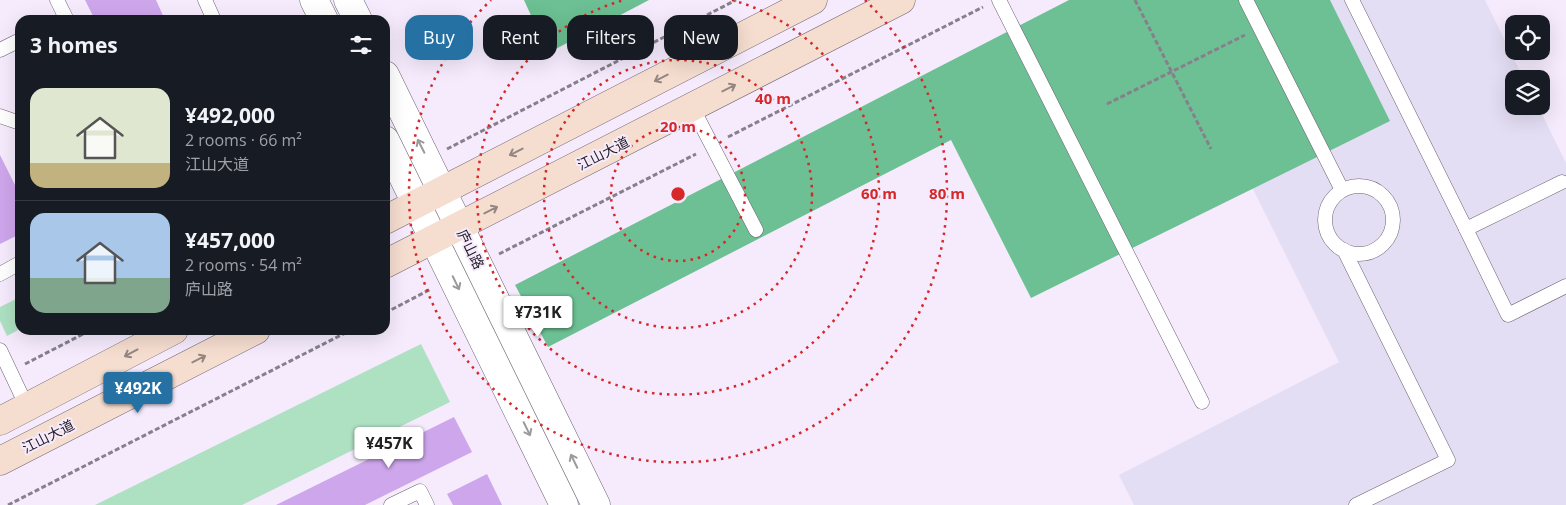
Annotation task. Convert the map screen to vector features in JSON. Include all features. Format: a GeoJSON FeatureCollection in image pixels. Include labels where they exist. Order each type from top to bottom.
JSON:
{"type":"FeatureCollection","features":[{"type":"Feature","properties":{"kind":"main road"},"geometry":{"type":"LineString","coordinates":[[390,217],[813,0]]}},
{"type":"Feature","properties":{"kind":"main road","name":"江山大道"},"geometry":{"type":"LineString","coordinates":[[390,262],[902,0]]}},
{"type":"Feature","properties":{"kind":"main road"},"geometry":{"type":"LineString","coordinates":[[0,421],[164,335]]}},
{"type":"Feature","properties":{"kind":"main road","name":"江山大道"},"geometry":{"type":"LineString","coordinates":[[0,460],[246,335]]}},
{"type":"Feature","properties":{"kind":"street"},"geometry":{"type":"LineString","coordinates":[[314,0],[322,15]]}},
{"type":"Feature","properties":{"kind":"street"},"geometry":{"type":"LineString","coordinates":[[348,0],[356,15]]}},
{"type":"Feature","properties":{"kind":"street","name":"庐山路"},"geometry":{"type":"LineString","coordinates":[[390,85],[596,505]]}},
{"type":"Feature","properties":{"kind":"street","name":"庐山路"},"geometry":{"type":"LineString","coordinates":[[390,150],[564,505]]}},
{"type":"Feature","properties":{"kind":"lane"},"geometry":{"type":"LineString","coordinates":[[57,0],[64,15]]}},
{"type":"Feature","properties":{"kind":"lane"},"geometry":{"type":"LineString","coordinates":[[205,0],[212,15]]}},
{"type":"Feature","properties":{"kind":"lane"},"geometry":{"type":"LineString","coordinates":[[1246,0],[1342,190]]}},
{"type":"Feature","properties":{"kind":"lane"},"geometry":{"type":"LineString","coordinates":[[1352,0],[1508,315],[1566,287]]}},
{"type":"Feature","properties":{"kind":"lane"},"geometry":{"type":"LineString","coordinates":[[994,2],[1202,402]]}},
{"type":"Feature","properties":{"kind":"lane"},"geometry":{"type":"LineString","coordinates":[[0,50],[15,42]]}},
{"type":"Feature","properties":{"kind":"lane"},"geometry":{"type":"LineString","coordinates":[[692,107],[756,230]]}},
{"type":"Feature","properties":{"kind":"lane"},"geometry":{"type":"LineString","coordinates":[[0,116],[15,121]]}},
{"type":"Feature","properties":{"kind":"lane"},"geometry":{"type":"LineString","coordinates":[[1466,230],[1562,182]]}},
{"type":"Feature","properties":{"kind":"lane"},"geometry":{"type":"LineString","coordinates":[[1352,186],[1364,186],[1375,190],[1384,197],[1390,207],[1391,230],[1385,241],[1377,248],[1366,253],[1354,254],[1344,250],[1336,244],[1325,226],[1328,206],[1342,190],[1352,186]]}},
{"type":"Feature","properties":{"kind":"lane"},"geometry":{"type":"LineString","coordinates":[[1344,250],[1448,460],[1356,505]]}},
{"type":"Feature","properties":{"kind":"lane"},"geometry":{"type":"LineString","coordinates":[[0,274],[15,266]]}},
{"type":"Feature","properties":{"kind":"lane"},"geometry":{"type":"LineString","coordinates":[[0,350],[27,407]]}},
{"type":"Feature","properties":{"kind":"lane"},"geometry":{"type":"LineString","coordinates":[[391,505],[420,491],[427,505]]}},
{"type":"Feature","properties":{"kind":"path"},"geometry":{"type":"LineString","coordinates":[[427,159],[736,0]]}},
{"type":"Feature","properties":{"kind":"path"},"geometry":{"type":"LineString","coordinates":[[1136,0],[1211,150]]}},
{"type":"Feature","properties":{"kind":"path"},"geometry":{"type":"LineString","coordinates":[[478,265],[994,2]]}},
{"type":"Feature","properties":{"kind":"path"},"geometry":{"type":"LineString","coordinates":[[1107,104],[1260,28]]}},
{"type":"Feature","properties":{"kind":"path"},"geometry":{"type":"LineString","coordinates":[[390,310],[454,278]]}},
{"type":"Feature","properties":{"kind":"path"},"geometry":{"type":"LineString","coordinates":[[10,371],[81,335]]}},
{"type":"Feature","properties":{"kind":"path"},"geometry":{"type":"LineString","coordinates":[[8,505],[341,335]]}},
{"type":"Feature","properties":{"kind":"shaded area"},"geometry":{"type":"Polygon","coordinates":[[[1330,0],[1485,0],[1505,41],[1505,60],[1515,60],[1520,70],[1505,70],[1505,115],[1542,115],[1566,163],[1566,505],[1134,505],[1119,475],[1339,362],[1252,187],[1389,121],[1330,0]]]}},
{"type":"Feature","properties":{"kind":"green space"},"geometry":{"type":"Polygon","coordinates":[[[524,0],[649,0],[620,15],[567,15],[567,43],[557,48],[557,15],[531,15],[524,0]]]}},
{"type":"Feature","properties":{"kind":"green space"},"geometry":{"type":"Polygon","coordinates":[[[1069,0],[1330,0],[1390,121],[1031,298],[951,140],[548,347],[515,285],[1069,0]]]}},
{"type":"Feature","properties":{"kind":"green space"},"geometry":{"type":"Polygon","coordinates":[[[15,300],[15,332],[7,336],[0,321],[0,307],[15,300]]]}},
{"type":"Feature","properties":{"kind":"green space"},"geometry":{"type":"Polygon","coordinates":[[[421,344],[450,402],[242,505],[95,505],[421,344]]]}},
{"type":"Feature","properties":{"kind":"building"},"geometry":{"type":"Polygon","coordinates":[[[85,0],[156,0],[163,15],[92,15],[85,0]]]}},
{"type":"Feature","properties":{"kind":"building"},"geometry":{"type":"Polygon","coordinates":[[[0,155],[15,185],[15,236],[0,244],[0,155]]]}},
{"type":"Feature","properties":{"kind":"building"},"geometry":{"type":"Polygon","coordinates":[[[454,417],[472,452],[365,505],[276,505],[454,417]]]}},
{"type":"Feature","properties":{"kind":"building"},"geometry":{"type":"Polygon","coordinates":[[[487,474],[502,505],[453,505],[447,494],[487,474]]]}}]}
